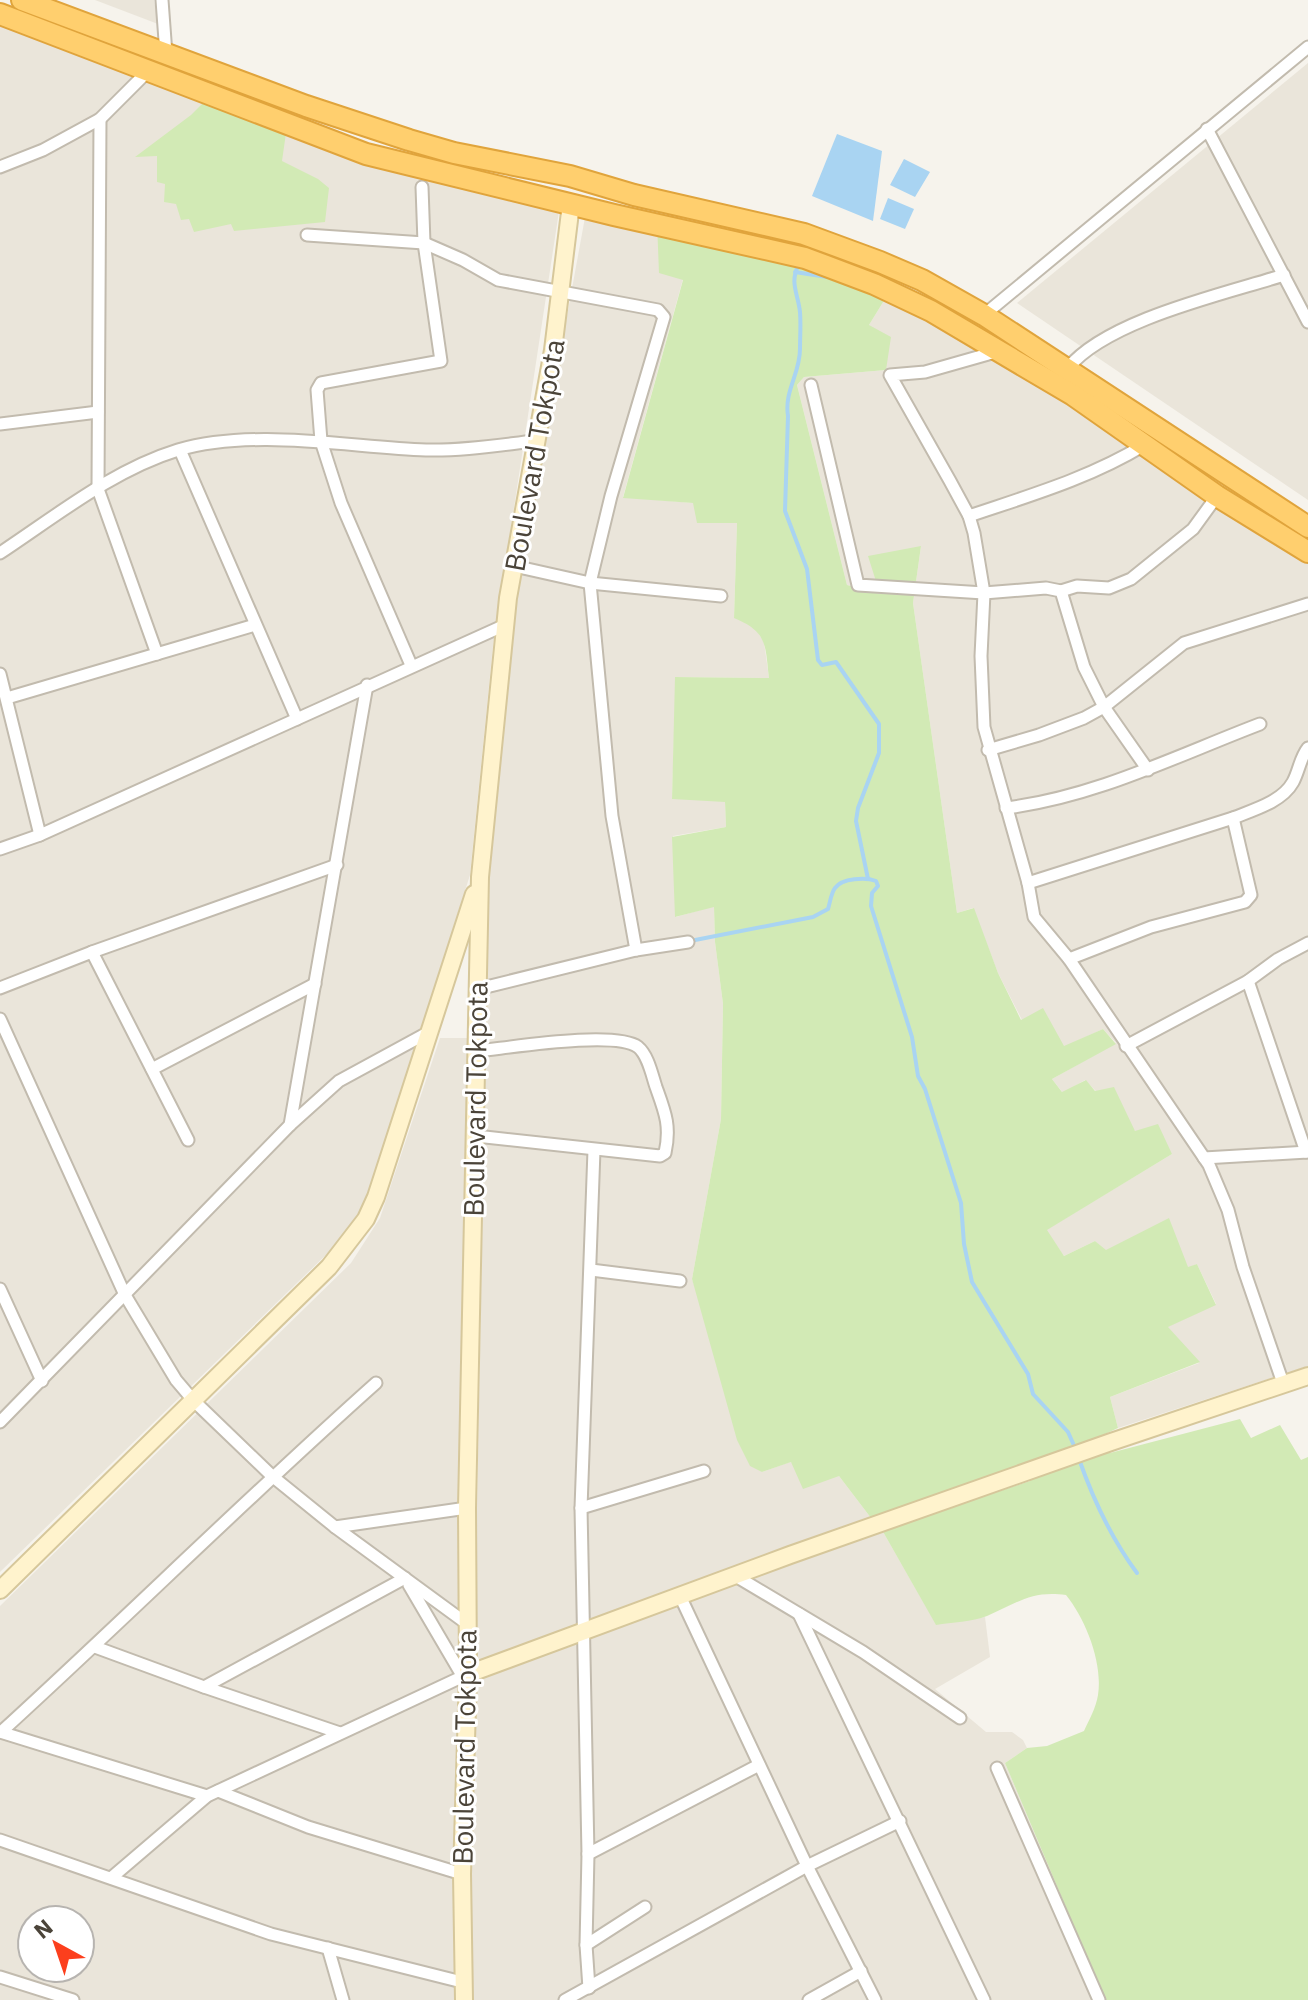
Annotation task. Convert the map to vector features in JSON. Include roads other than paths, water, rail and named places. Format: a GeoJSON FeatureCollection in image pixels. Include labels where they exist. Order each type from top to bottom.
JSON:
{"type":"FeatureCollection","features":[{"type":"Feature","properties":{"kind":"highway"},"geometry":{"type":"LineString","coordinates":[[22,0],[306,106],[439,148],[570,176],[634,195],[804,234],[880,262],[922,280],[984,315],[1308,527]]}},
{"type":"Feature","properties":{"kind":"highway"},"geometry":{"type":"LineString","coordinates":[[0,14],[366,154],[805,258],[896,293],[1073,395],[1217,496],[1308,552]]}},
{"type":"Feature","properties":{"kind":"street"},"geometry":{"type":"LineString","coordinates":[[162,0],[166,54]]}},
{"type":"Feature","properties":{"kind":"street"},"geometry":{"type":"LineString","coordinates":[[984,315],[1308,47]]}},
{"type":"Feature","properties":{"kind":"street"},"geometry":{"type":"LineString","coordinates":[[0,167],[43,150],[100,119],[147,72]]}},
{"type":"Feature","properties":{"kind":"street"},"geometry":{"type":"LineString","coordinates":[[100,119],[98,489],[157,654]]}},
{"type":"Feature","properties":{"kind":"street"},"geometry":{"type":"LineString","coordinates":[[1207,129],[1308,322]]}},
{"type":"Feature","properties":{"kind":"street"},"geometry":{"type":"LineString","coordinates":[[411,665],[341,503],[321,441],[317,390],[321,383],[441,361],[424,243],[422,187]]}},
{"type":"Feature","properties":{"kind":"street","name":"Boulevard Tokpota"},"geometry":{"type":"LineString","coordinates":[[464,2000],[462,1874],[467,1508],[480,877],[505,625],[562,291],[571,204]]}},
{"type":"Feature","properties":{"kind":"street"},"geometry":{"type":"LineString","coordinates":[[307,235],[424,243],[440,248],[498,280],[658,310],[664,317],[611,496],[590,583],[612,816],[636,950]]}},
{"type":"Feature","properties":{"kind":"street"},"geometry":{"type":"LineString","coordinates":[[1068,368],[1095,345],[1143,321],[1284,275]]}},
{"type":"Feature","properties":{"kind":"street"},"geometry":{"type":"LineString","coordinates":[[1000,351],[925,372],[890,375],[969,516],[984,593],[981,692],[988,750],[1028,883],[1034,917],[1069,959],[1204,1158],[1228,1210],[1243,1267],[1284,1386]]}},
{"type":"Feature","properties":{"kind":"street"},"geometry":{"type":"LineString","coordinates":[[811,385],[858,585],[984,593],[1046,588],[1061,591],[1077,586],[1109,588],[1131,579],[1193,529],[1217,496]]}},
{"type":"Feature","properties":{"kind":"street"},"geometry":{"type":"LineString","coordinates":[[0,424],[98,412]]}},
{"type":"Feature","properties":{"kind":"street"},"geometry":{"type":"LineString","coordinates":[[0,553],[125,472],[180,450],[237,441],[321,441],[428,450],[535,441]]}},
{"type":"Feature","properties":{"kind":"street"},"geometry":{"type":"LineString","coordinates":[[969,516],[1063,484],[1144,445]]}},
{"type":"Feature","properties":{"kind":"street"},"geometry":{"type":"LineString","coordinates":[[180,450],[297,719]]}},
{"type":"Feature","properties":{"kind":"street"},"geometry":{"type":"LineString","coordinates":[[514,566],[590,583],[721,596]]}},
{"type":"Feature","properties":{"kind":"street"},"geometry":{"type":"LineString","coordinates":[[1061,591],[1076,648],[1104,707],[1148,770]]}},
{"type":"Feature","properties":{"kind":"street"},"geometry":{"type":"LineString","coordinates":[[988,750],[1084,718],[1104,707],[1184,643],[1308,604]]}},
{"type":"Feature","properties":{"kind":"street"},"geometry":{"type":"LineString","coordinates":[[7,698],[255,625]]}},
{"type":"Feature","properties":{"kind":"street"},"geometry":{"type":"LineString","coordinates":[[0,849],[40,835],[505,625]]}},
{"type":"Feature","properties":{"kind":"street"},"geometry":{"type":"LineString","coordinates":[[0,674],[40,835]]}},
{"type":"Feature","properties":{"kind":"street"},"geometry":{"type":"LineString","coordinates":[[290,1125],[367,685]]}},
{"type":"Feature","properties":{"kind":"street"},"geometry":{"type":"LineString","coordinates":[[1006,808],[1053,800],[1148,770],[1260,724]]}},
{"type":"Feature","properties":{"kind":"street"},"geometry":{"type":"LineString","coordinates":[[1028,883],[1233,818],[1280,796],[1292,784],[1308,748]]}},
{"type":"Feature","properties":{"kind":"street"},"geometry":{"type":"LineString","coordinates":[[1069,959],[1151,927],[1245,902],[1251,895],[1233,818]]}},
{"type":"Feature","properties":{"kind":"street"},"geometry":{"type":"LineString","coordinates":[[0,988],[337,865]]}},
{"type":"Feature","properties":{"kind":"street"},"geometry":{"type":"LineString","coordinates":[[0,1590],[329,1267],[366,1219],[398,1135],[480,877]]}},
{"type":"Feature","properties":{"kind":"street"},"geometry":{"type":"LineString","coordinates":[[478,989],[636,950],[688,942]]}},
{"type":"Feature","properties":{"kind":"street"},"geometry":{"type":"LineString","coordinates":[[1126,1046],[1248,981],[1278,959],[1308,943]]}},
{"type":"Feature","properties":{"kind":"street"},"geometry":{"type":"LineString","coordinates":[[92,952],[188,1140]]}},
{"type":"Feature","properties":{"kind":"street"},"geometry":{"type":"LineString","coordinates":[[1204,1158],[1307,1152],[1248,981]]}},
{"type":"Feature","properties":{"kind":"street"},"geometry":{"type":"LineString","coordinates":[[152,1069],[315,984]]}},
{"type":"Feature","properties":{"kind":"street"},"geometry":{"type":"LineString","coordinates":[[0,1019],[125,1295],[176,1380],[272,1476],[335,1527],[466,1623]]}},
{"type":"Feature","properties":{"kind":"street"},"geometry":{"type":"LineString","coordinates":[[0,1422],[6,1410],[42,1381],[290,1125],[339,1081],[430,1032]]}},
{"type":"Feature","properties":{"kind":"street"},"geometry":{"type":"LineString","coordinates":[[476,1136],[660,1156],[665,1153],[669,1133],[666,1116],[640,1048],[629,1043],[577,1040],[477,1051]]}},
{"type":"Feature","properties":{"kind":"street"},"geometry":{"type":"LineString","coordinates":[[589,1988],[581,1508],[594,1150]]}},
{"type":"Feature","properties":{"kind":"street"},"geometry":{"type":"LineString","coordinates":[[591,1270],[680,1281]]}},
{"type":"Feature","properties":{"kind":"street"},"geometry":{"type":"LineString","coordinates":[[0,1289],[4,1310],[42,1381]]}},
{"type":"Feature","properties":{"kind":"street"},"geometry":{"type":"LineString","coordinates":[[111,1878],[213,1794],[465,1676],[734,1575],[1308,1376]]}},
{"type":"Feature","properties":{"kind":"street"},"geometry":{"type":"LineString","coordinates":[[0,1732],[95,1647],[272,1476],[376,1383]]}},
{"type":"Feature","properties":{"kind":"street"},"geometry":{"type":"LineString","coordinates":[[581,1508],[704,1471]]}},
{"type":"Feature","properties":{"kind":"street"},"geometry":{"type":"LineString","coordinates":[[335,1527],[467,1508]]}},
{"type":"Feature","properties":{"kind":"street"},"geometry":{"type":"LineString","coordinates":[[734,1575],[863,1652],[960,1718]]}},
{"type":"Feature","properties":{"kind":"street"},"geometry":{"type":"LineString","coordinates":[[405,1578],[465,1676]]}},
{"type":"Feature","properties":{"kind":"street"},"geometry":{"type":"LineString","coordinates":[[204,1687],[405,1578]]}},
{"type":"Feature","properties":{"kind":"street"},"geometry":{"type":"LineString","coordinates":[[680,1596],[807,1866],[875,2000]]}},
{"type":"Feature","properties":{"kind":"street"},"geometry":{"type":"LineString","coordinates":[[799,1614],[984,2000]]}},
{"type":"Feature","properties":{"kind":"street"},"geometry":{"type":"LineString","coordinates":[[95,1647],[340,1733]]}},
{"type":"Feature","properties":{"kind":"street"},"geometry":{"type":"LineString","coordinates":[[0,1732],[213,1794],[462,1874]]}},
{"type":"Feature","properties":{"kind":"street"},"geometry":{"type":"LineString","coordinates":[[588,1854],[759,1765]]}},
{"type":"Feature","properties":{"kind":"street"},"geometry":{"type":"LineString","coordinates":[[997,1768],[1099,2000]]}},
{"type":"Feature","properties":{"kind":"street"},"geometry":{"type":"LineString","coordinates":[[565,2000],[807,1866],[900,1821]]}},
{"type":"Feature","properties":{"kind":"street"},"geometry":{"type":"LineString","coordinates":[[0,1840],[271,1934],[462,1982]]}},
{"type":"Feature","properties":{"kind":"street"},"geometry":{"type":"LineString","coordinates":[[586,1945],[645,1907]]}},
{"type":"Feature","properties":{"kind":"street"},"geometry":{"type":"LineString","coordinates":[[328,1948],[343,2000]]}},
{"type":"Feature","properties":{"kind":"street"},"geometry":{"type":"LineString","coordinates":[[809,2000],[861,1971]]}},
{"type":"Feature","properties":{"kind":"street"},"geometry":{"type":"LineString","coordinates":[[0,1977],[72,2000]]}},
{"type":"Feature","properties":{"kind":"water"},"geometry":{"type":"Polygon","coordinates":[[[837,134],[882,151],[873,221],[812,196],[837,134]]]}},
{"type":"Feature","properties":{"kind":"water"},"geometry":{"type":"Polygon","coordinates":[[[904,159],[930,172],[915,197],[890,185],[904,159]]]}},
{"type":"Feature","properties":{"kind":"water"},"geometry":{"type":"Polygon","coordinates":[[[888,198],[914,209],[905,229],[880,219],[888,198]]]}},
{"type":"Feature","properties":{"kind":"waterway"},"geometry":{"type":"LineString","coordinates":[[799,264],[794,283],[800,312],[800,349],[787,407],[785,511],[807,569],[818,660],[822,665],[836,662],[879,724],[879,753],[856,821],[868,879]]}},
{"type":"Feature","properties":{"kind":"waterway"},"geometry":{"type":"LineString","coordinates":[[795,272],[827,277]]}},
{"type":"Feature","properties":{"kind":"waterway"},"geometry":{"type":"LineString","coordinates":[[690,941],[813,917],[828,909],[832,893],[843,882],[854,879],[876,881],[878,886],[872,893],[871,906],[912,1037],[918,1076],[925,1089],[961,1203],[964,1244],[972,1282],[1028,1374],[1033,1394],[1068,1432],[1076,1450]]}},
{"type":"Feature","properties":{"kind":"waterway"},"geometry":{"type":"LineString","coordinates":[[1079,1459],[1104,1518],[1137,1573]]}}]}
